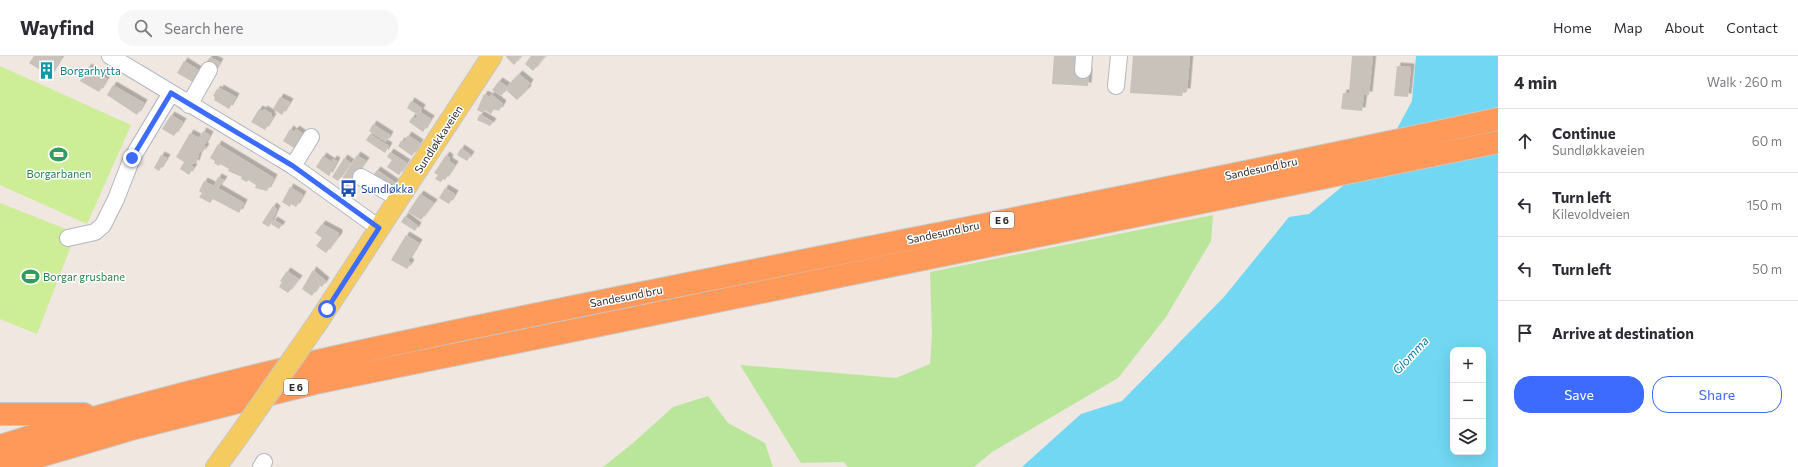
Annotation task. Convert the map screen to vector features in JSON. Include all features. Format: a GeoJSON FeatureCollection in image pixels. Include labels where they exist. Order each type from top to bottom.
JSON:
{"type":"FeatureCollection","features":[{"type":"Feature","properties":{"kind":"highway","name":"Sandesund bru"},"geometry":{"type":"LineString","coordinates":[[115,412],[317,362],[506,320],[1498,119]]}},
{"type":"Feature","properties":{"kind":"highway","name":"Sandesund bru"},"geometry":{"type":"LineString","coordinates":[[3,467],[135,428],[234,402],[315,383],[510,342],[1498,142]]}},
{"type":"Feature","properties":{"kind":"highway","name":"E 6"},"geometry":{"type":"LineString","coordinates":[[0,414],[115,412]]}},
{"type":"Feature","properties":{"kind":"highway","name":"E 6"},"geometry":{"type":"LineString","coordinates":[[0,446],[115,412]]}},
{"type":"Feature","properties":{"kind":"main road","name":"Sundløkkaveien"},"geometry":{"type":"LineString","coordinates":[[216,467],[318,322],[492,56]]}},
{"type":"Feature","properties":{"kind":"street"},"geometry":{"type":"LineString","coordinates":[[110,56],[189,105],[293,166],[379,228]]}},
{"type":"Feature","properties":{"kind":"street"},"geometry":{"type":"LineString","coordinates":[[1116,86],[1119,56]]}},
{"type":"Feature","properties":{"kind":"street"},"geometry":{"type":"LineString","coordinates":[[189,105],[209,70]]}},
{"type":"Feature","properties":{"kind":"street"},"geometry":{"type":"LineString","coordinates":[[68,238],[95,232],[103,225],[116,199],[132,158],[171,93]]}},
{"type":"Feature","properties":{"kind":"street"},"geometry":{"type":"LineString","coordinates":[[293,166],[311,137]]}},
{"type":"Feature","properties":{"kind":"street"},"geometry":{"type":"LineString","coordinates":[[361,177],[398,198]]}},
{"type":"Feature","properties":{"kind":"green space","name":"Borgarbanen"},"geometry":{"type":"Polygon","coordinates":[[[0,66],[131,125],[87,224],[0,185],[0,66]]]}},
{"type":"Feature","properties":{"kind":"green space","name":"Borgar grusbane"},"geometry":{"type":"Polygon","coordinates":[[[0,203],[76,233],[37,334],[0,319],[0,203]]]}},
{"type":"Feature","properties":{"kind":"green space"},"geometry":{"type":"Polygon","coordinates":[[[1213,215],[1211,241],[1166,317],[1118,378],[992,452],[974,467],[848,467],[844,462],[801,463],[740,365],[896,378],[930,364],[932,335],[930,272],[1213,215]]]}},
{"type":"Feature","properties":{"kind":"green space"},"geometry":{"type":"Polygon","coordinates":[[[708,396],[728,423],[765,443],[773,467],[603,467],[633,443],[673,407],[708,396]]]}},
{"type":"Feature","properties":{"kind":"water","name":"Glomma"},"geometry":{"type":"Polygon","coordinates":[[[1416,56],[1498,56],[1498,467],[1022,467],[1081,414],[1122,401],[1224,297],[1289,217],[1309,214],[1385,151],[1412,101],[1416,56]]]}},
{"type":"Feature","properties":{"kind":"building","name":"Borgarhytta"},"geometry":{"type":"Polygon","coordinates":[[[34,56],[62,57],[50,76],[29,63],[34,56]]]}},
{"type":"Feature","properties":{"kind":"building"},"geometry":{"type":"Polygon","coordinates":[[[521,56],[514,65],[506,57],[521,56]]]}},
{"type":"Feature","properties":{"kind":"building"},"geometry":{"type":"Polygon","coordinates":[[[531,56],[545,56],[533,71],[525,64],[531,56]]]}},
{"type":"Feature","properties":{"kind":"building"},"geometry":{"type":"Polygon","coordinates":[[[1054,56],[1078,56],[1089,72],[1088,86],[1052,84],[1054,56]]]}},
{"type":"Feature","properties":{"kind":"building"},"geometry":{"type":"Polygon","coordinates":[[[1133,56],[1190,56],[1187,92],[1183,92],[1182,96],[1130,93],[1133,56]]]}},
{"type":"Feature","properties":{"kind":"building"},"geometry":{"type":"Polygon","coordinates":[[[1352,56],[1373,56],[1369,95],[1364,95],[1362,111],[1341,109],[1343,93],[1349,93],[1352,56]]]}},
{"type":"Feature","properties":{"kind":"building"},"geometry":{"type":"Polygon","coordinates":[[[210,57],[220,62],[214,72],[204,66],[210,57]]]}},
{"type":"Feature","properties":{"kind":"building"},"geometry":{"type":"Polygon","coordinates":[[[184,61],[205,74],[198,85],[177,73],[184,61]]]}},
{"type":"Feature","properties":{"kind":"building"},"geometry":{"type":"Polygon","coordinates":[[[1397,66],[1411,67],[1408,97],[1394,96],[1397,66]]]}},
{"type":"Feature","properties":{"kind":"building"},"geometry":{"type":"Polygon","coordinates":[[[88,67],[107,79],[99,92],[80,81],[88,67]]]}},
{"type":"Feature","properties":{"kind":"building"},"geometry":{"type":"Polygon","coordinates":[[[519,74],[530,83],[527,88],[528,89],[517,100],[506,90],[510,86],[508,85],[519,74]]]}},
{"type":"Feature","properties":{"kind":"building"},"geometry":{"type":"Polygon","coordinates":[[[499,81],[508,87],[501,96],[492,90],[499,81]]]}},
{"type":"Feature","properties":{"kind":"building"},"geometry":{"type":"Polygon","coordinates":[[[113,85],[144,103],[137,115],[107,95],[113,85]]]}},
{"type":"Feature","properties":{"kind":"building"},"geometry":{"type":"Polygon","coordinates":[[[220,88],[236,97],[229,109],[214,100],[215,97],[213,96],[217,89],[219,91],[220,88]]]}},
{"type":"Feature","properties":{"kind":"building"},"geometry":{"type":"Polygon","coordinates":[[[484,94],[490,97],[491,94],[503,104],[499,111],[494,109],[491,114],[485,110],[483,113],[477,110],[484,94]]]}},
{"type":"Feature","properties":{"kind":"building"},"geometry":{"type":"Polygon","coordinates":[[[280,97],[290,102],[282,115],[273,109],[280,97]]]}},
{"type":"Feature","properties":{"kind":"building"},"geometry":{"type":"Polygon","coordinates":[[[411,101],[422,108],[420,112],[431,119],[423,132],[409,122],[412,117],[415,119],[418,115],[407,108],[411,101]]]}},
{"type":"Feature","properties":{"kind":"building"},"geometry":{"type":"Polygon","coordinates":[[[259,109],[263,111],[264,109],[272,114],[271,116],[273,117],[265,130],[251,122],[259,109]]]}},
{"type":"Feature","properties":{"kind":"building"},"geometry":{"type":"Polygon","coordinates":[[[480,114],[493,122],[490,126],[477,120],[480,114]]]}},
{"type":"Feature","properties":{"kind":"building"},"geometry":{"type":"Polygon","coordinates":[[[171,115],[183,122],[174,136],[162,129],[171,115]]]}},
{"type":"Feature","properties":{"kind":"building"},"geometry":{"type":"Polygon","coordinates":[[[373,124],[390,135],[386,142],[369,131],[373,124]]]}},
{"type":"Feature","properties":{"kind":"building"},"geometry":{"type":"Polygon","coordinates":[[[290,129],[294,132],[296,129],[306,138],[299,151],[283,141],[290,129]]]}},
{"type":"Feature","properties":{"kind":"building"},"geometry":{"type":"Polygon","coordinates":[[[203,131],[210,135],[204,146],[206,147],[202,153],[200,151],[196,164],[194,163],[191,166],[194,167],[189,175],[180,169],[184,162],[176,157],[190,133],[199,138],[203,131]]]}},
{"type":"Feature","properties":{"kind":"building"},"geometry":{"type":"Polygon","coordinates":[[[370,134],[389,146],[385,153],[366,140],[370,134]]]}},
{"type":"Feature","properties":{"kind":"building"},"geometry":{"type":"Polygon","coordinates":[[[408,135],[420,143],[412,156],[398,146],[401,141],[404,142],[408,135]]]}},
{"type":"Feature","properties":{"kind":"building"},"geometry":{"type":"Polygon","coordinates":[[[218,144],[274,178],[267,191],[255,188],[256,185],[248,180],[247,182],[241,179],[242,177],[228,171],[229,169],[220,164],[219,166],[214,163],[215,161],[210,158],[218,144]]]}},
{"type":"Feature","properties":{"kind":"building"},"geometry":{"type":"Polygon","coordinates":[[[461,148],[471,155],[467,161],[457,155],[461,148]]]}},
{"type":"Feature","properties":{"kind":"building"},"geometry":{"type":"Polygon","coordinates":[[[390,152],[407,163],[399,175],[387,167],[392,160],[387,157],[390,152]]]}},
{"type":"Feature","properties":{"kind":"building"},"geometry":{"type":"Polygon","coordinates":[[[161,155],[167,158],[159,171],[154,168],[161,155]]]}},
{"type":"Feature","properties":{"kind":"building"},"geometry":{"type":"Polygon","coordinates":[[[357,155],[366,161],[348,187],[340,182],[357,155]]]}},
{"type":"Feature","properties":{"kind":"building"},"geometry":{"type":"Polygon","coordinates":[[[446,155],[450,158],[449,161],[455,165],[445,180],[443,179],[441,182],[435,179],[438,175],[434,173],[446,155]]]}},
{"type":"Feature","properties":{"kind":"building"},"geometry":{"type":"Polygon","coordinates":[[[323,156],[332,162],[333,159],[337,161],[329,176],[316,167],[323,156]]]}},
{"type":"Feature","properties":{"kind":"building"},"geometry":{"type":"Polygon","coordinates":[[[344,158],[351,163],[338,181],[332,177],[344,158]]]}},
{"type":"Feature","properties":{"kind":"building"},"geometry":{"type":"Polygon","coordinates":[[[377,170],[396,183],[391,190],[372,177],[377,170]]]}},
{"type":"Feature","properties":{"kind":"building"},"geometry":{"type":"Polygon","coordinates":[[[218,177],[224,180],[218,188],[244,203],[239,213],[213,199],[210,203],[199,197],[202,193],[199,191],[204,181],[214,186],[218,177]]]}},
{"type":"Feature","properties":{"kind":"building"},"geometry":{"type":"Polygon","coordinates":[[[290,187],[303,195],[296,207],[291,204],[290,207],[282,202],[290,187]]]}},
{"type":"Feature","properties":{"kind":"building"},"geometry":{"type":"Polygon","coordinates":[[[445,188],[455,194],[449,204],[439,198],[445,188]]]}},
{"type":"Feature","properties":{"kind":"building"},"geometry":{"type":"Polygon","coordinates":[[[420,194],[434,203],[421,220],[408,212],[420,194]]]}},
{"type":"Feature","properties":{"kind":"building"},"geometry":{"type":"Polygon","coordinates":[[[273,206],[277,209],[269,227],[262,223],[273,206]]]}},
{"type":"Feature","properties":{"kind":"building"},"geometry":{"type":"Polygon","coordinates":[[[405,216],[418,226],[415,231],[401,222],[405,216]]]}},
{"type":"Feature","properties":{"kind":"building"},"geometry":{"type":"Polygon","coordinates":[[[274,220],[282,225],[279,229],[271,224],[274,220]]]}},
{"type":"Feature","properties":{"kind":"building"},"geometry":{"type":"Polygon","coordinates":[[[322,224],[339,233],[339,236],[326,253],[316,246],[322,238],[315,233],[322,224]]]}},
{"type":"Feature","properties":{"kind":"building"},"geometry":{"type":"Polygon","coordinates":[[[406,235],[419,243],[408,261],[411,263],[407,269],[391,260],[406,235]]]}},
{"type":"Feature","properties":{"kind":"building"},"geometry":{"type":"Polygon","coordinates":[[[313,270],[326,281],[322,287],[319,285],[312,296],[302,289],[313,270]]]}},
{"type":"Feature","properties":{"kind":"building"},"geometry":{"type":"Polygon","coordinates":[[[287,271],[299,279],[288,293],[279,287],[282,282],[280,281],[287,271]]]}},
{"type":"Feature","properties":{"kind":"place","name":"Borgarhytta"},"geometry":{"type":"Point","coordinates":[47,70]}},
{"type":"Feature","properties":{"kind":"place","name":"Borgarbanen"},"geometry":{"type":"Point","coordinates":[59,155]}},
{"type":"Feature","properties":{"kind":"place","name":"Sundløkka"},"geometry":{"type":"Point","coordinates":[348,188]}},
{"type":"Feature","properties":{"kind":"place","name":"Borgar grusbane"},"geometry":{"type":"Point","coordinates":[30,276]}},
{"type":"Feature","properties":{"kind":"route"},"geometry":{"type":"LineString","coordinates":[[132,158],[171,93],[293,166],[379,228],[327,309]]}}]}
